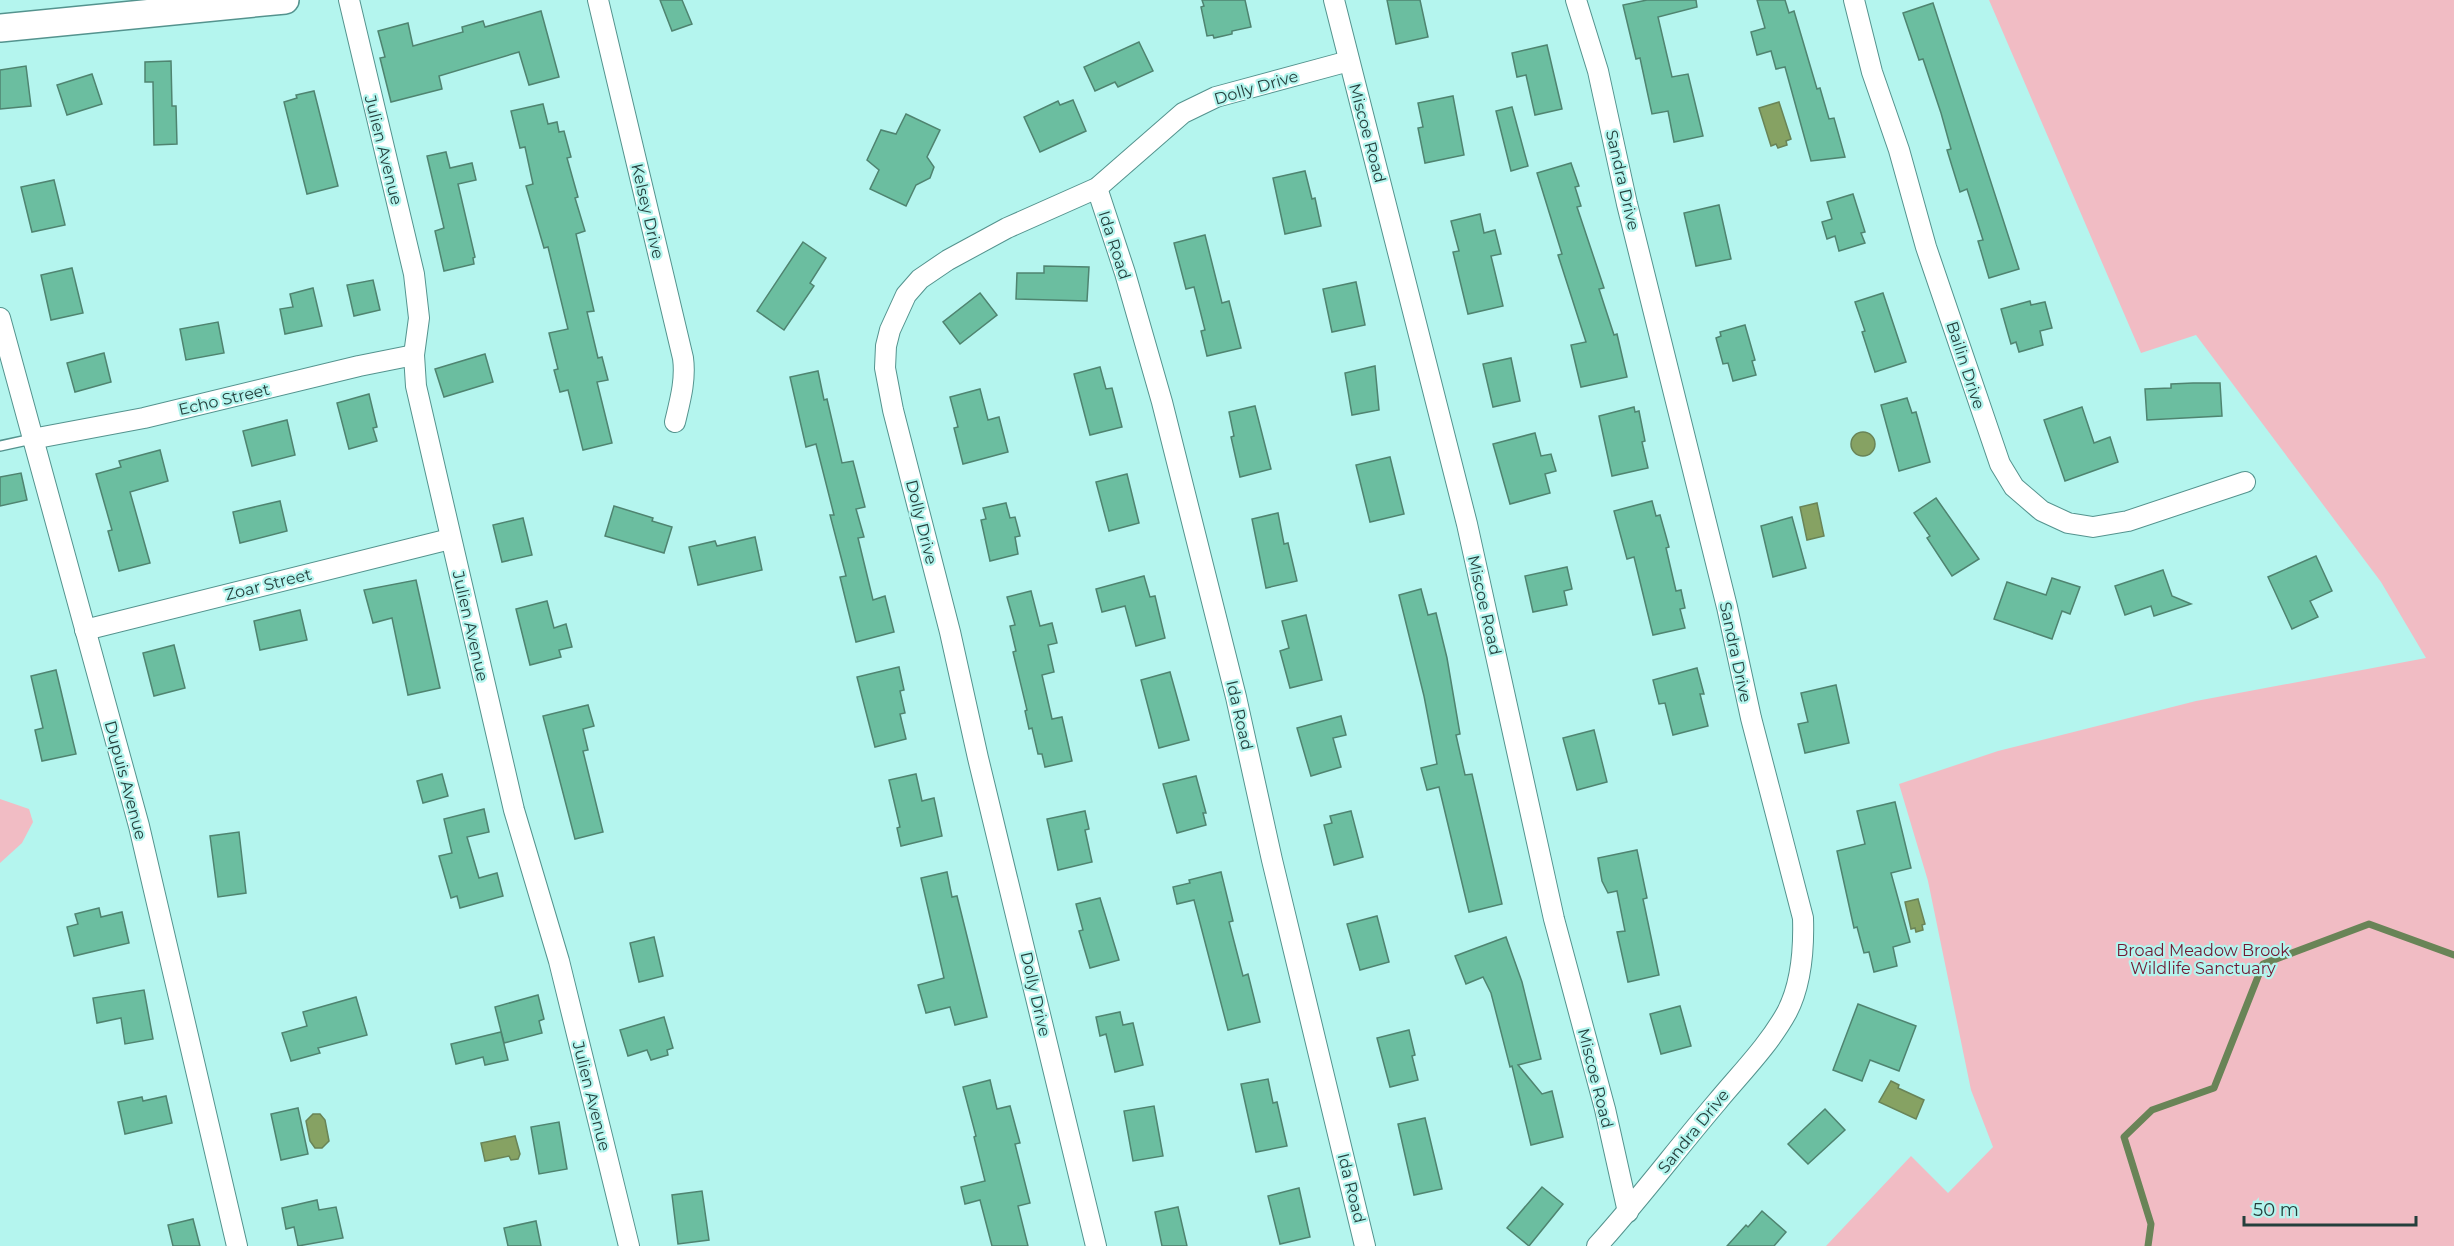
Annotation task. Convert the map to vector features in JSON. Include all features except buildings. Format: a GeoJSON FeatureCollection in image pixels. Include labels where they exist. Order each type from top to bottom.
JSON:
{"type":"FeatureCollection","features":[{"type":"Feature","properties":{"kind":"main road"},"geometry":{"type":"LineString","coordinates":[[0,28],[146,7],[285,0]]}},
{"type":"Feature","properties":{"kind":"street","name":"Julien Avenue"},"geometry":{"type":"LineString","coordinates":[[349,0],[414,274],[419,318],[414,355],[416,386],[450,539],[514,810],[559,961],[630,1246]]}},
{"type":"Feature","properties":{"kind":"street","name":"Kelsey Drive"},"geometry":{"type":"LineString","coordinates":[[598,0],[683,358],[685,371],[675,422]]}},
{"type":"Feature","properties":{"kind":"street","name":"Miscoe Road"},"geometry":{"type":"LineString","coordinates":[[1334,0],[1467,524],[1554,919],[1605,1109],[1628,1212]]}},
{"type":"Feature","properties":{"kind":"street","name":"Sandra Drive"},"geometry":{"type":"LineString","coordinates":[[1576,0],[1598,71],[1628,204],[1727,607],[1751,718],[1803,918],[1804,939],[1800,968],[1787,1011],[1764,1046],[1628,1212],[1597,1246]]}},
{"type":"Feature","properties":{"kind":"street","name":"Bailin Drive"},"geometry":{"type":"LineString","coordinates":[[1854,0],[1872,72],[1899,150],[1930,257],[2000,464],[2014,487],[2027,500],[2057,519],[2093,527],[2128,521],[2245,482]]}},
{"type":"Feature","properties":{"kind":"street","name":"Dolly Drive"},"geometry":{"type":"LineString","coordinates":[[1096,1246],[885,368],[886,346],[890,330],[906,295],[920,279],[948,260],[1007,228],[1097,189],[1183,113],[1216,97],[1349,61]]}},
{"type":"Feature","properties":{"kind":"street","name":"Ida Road"},"geometry":{"type":"LineString","coordinates":[[1097,189],[1125,273],[1162,402],[1236,697],[1272,860],[1365,1246]]}},
{"type":"Feature","properties":{"kind":"street","name":"Dupuis Avenue"},"geometry":{"type":"LineString","coordinates":[[0,318],[139,826],[237,1246]]}},
{"type":"Feature","properties":{"kind":"street","name":"Echo Street"},"geometry":{"type":"LineString","coordinates":[[32,439],[144,418],[358,366],[414,355]]}},
{"type":"Feature","properties":{"kind":"street","name":"Zoar Street"},"geometry":{"type":"LineString","coordinates":[[85,630],[450,539]]}},
{"type":"Feature","properties":{"kind":"lane"},"geometry":{"type":"LineString","coordinates":[[0,446],[32,439]]}},
{"type":"Feature","properties":{"kind":"green space","name":"Broad Meadow Brook Wildlife Sanctuary"},"geometry":{"type":"Polygon","coordinates":[[[1989,0],[2454,0],[2454,1246],[1826,1246],[1911,1156],[1948,1193],[1993,1147],[1971,1090],[1928,881],[1899,784],[1998,751],[2196,701],[2426,658],[2381,582],[2196,335],[2141,353],[1989,0]]]}},
{"type":"Feature","properties":{"kind":"green space"},"geometry":{"type":"Polygon","coordinates":[[[0,799],[29,809],[33,822],[22,843],[0,863],[0,799]]]}},
{"type":"Feature","properties":{"kind":"shaded area"},"geometry":{"type":"Polygon","coordinates":[[[1779,102],[1791,139],[1786,141],[1787,145],[1778,148],[1776,144],[1771,146],[1759,108],[1779,102]]]}},
{"type":"Feature","properties":{"kind":"shaded area"},"geometry":{"type":"Polygon","coordinates":[[[1863,432],[1872,435],[1875,444],[1872,453],[1863,456],[1854,453],[1851,444],[1854,435],[1863,432]]]}},
{"type":"Feature","properties":{"kind":"shaded area"},"geometry":{"type":"Polygon","coordinates":[[[1817,503],[1824,536],[1807,540],[1800,507],[1817,503]]]}},
{"type":"Feature","properties":{"kind":"shaded area"},"geometry":{"type":"Polygon","coordinates":[[[1918,899],[1925,924],[1922,925],[1923,930],[1916,932],[1915,928],[1911,929],[1905,902],[1918,899]]]}},
{"type":"Feature","properties":{"kind":"shaded area"},"geometry":{"type":"Polygon","coordinates":[[[1891,1081],[1899,1085],[1898,1088],[1924,1100],[1916,1119],[1879,1102],[1891,1081]]]}},
{"type":"Feature","properties":{"kind":"shaded area"},"geometry":{"type":"Polygon","coordinates":[[[313,1114],[320,1114],[325,1120],[329,1141],[322,1148],[315,1148],[310,1141],[306,1121],[313,1114]]]}},
{"type":"Feature","properties":{"kind":"shaded area"},"geometry":{"type":"Polygon","coordinates":[[[515,1136],[520,1154],[518,1159],[511,1160],[509,1156],[485,1161],[481,1143],[515,1136]]]}},
{"type":"Feature","properties":{"kind":"waterway"},"geometry":{"type":"LineString","coordinates":[[2148,1246],[2151,1224],[2124,1137],[2152,1110],[2214,1088],[2263,964],[2369,924],[2454,955]]}}]}
